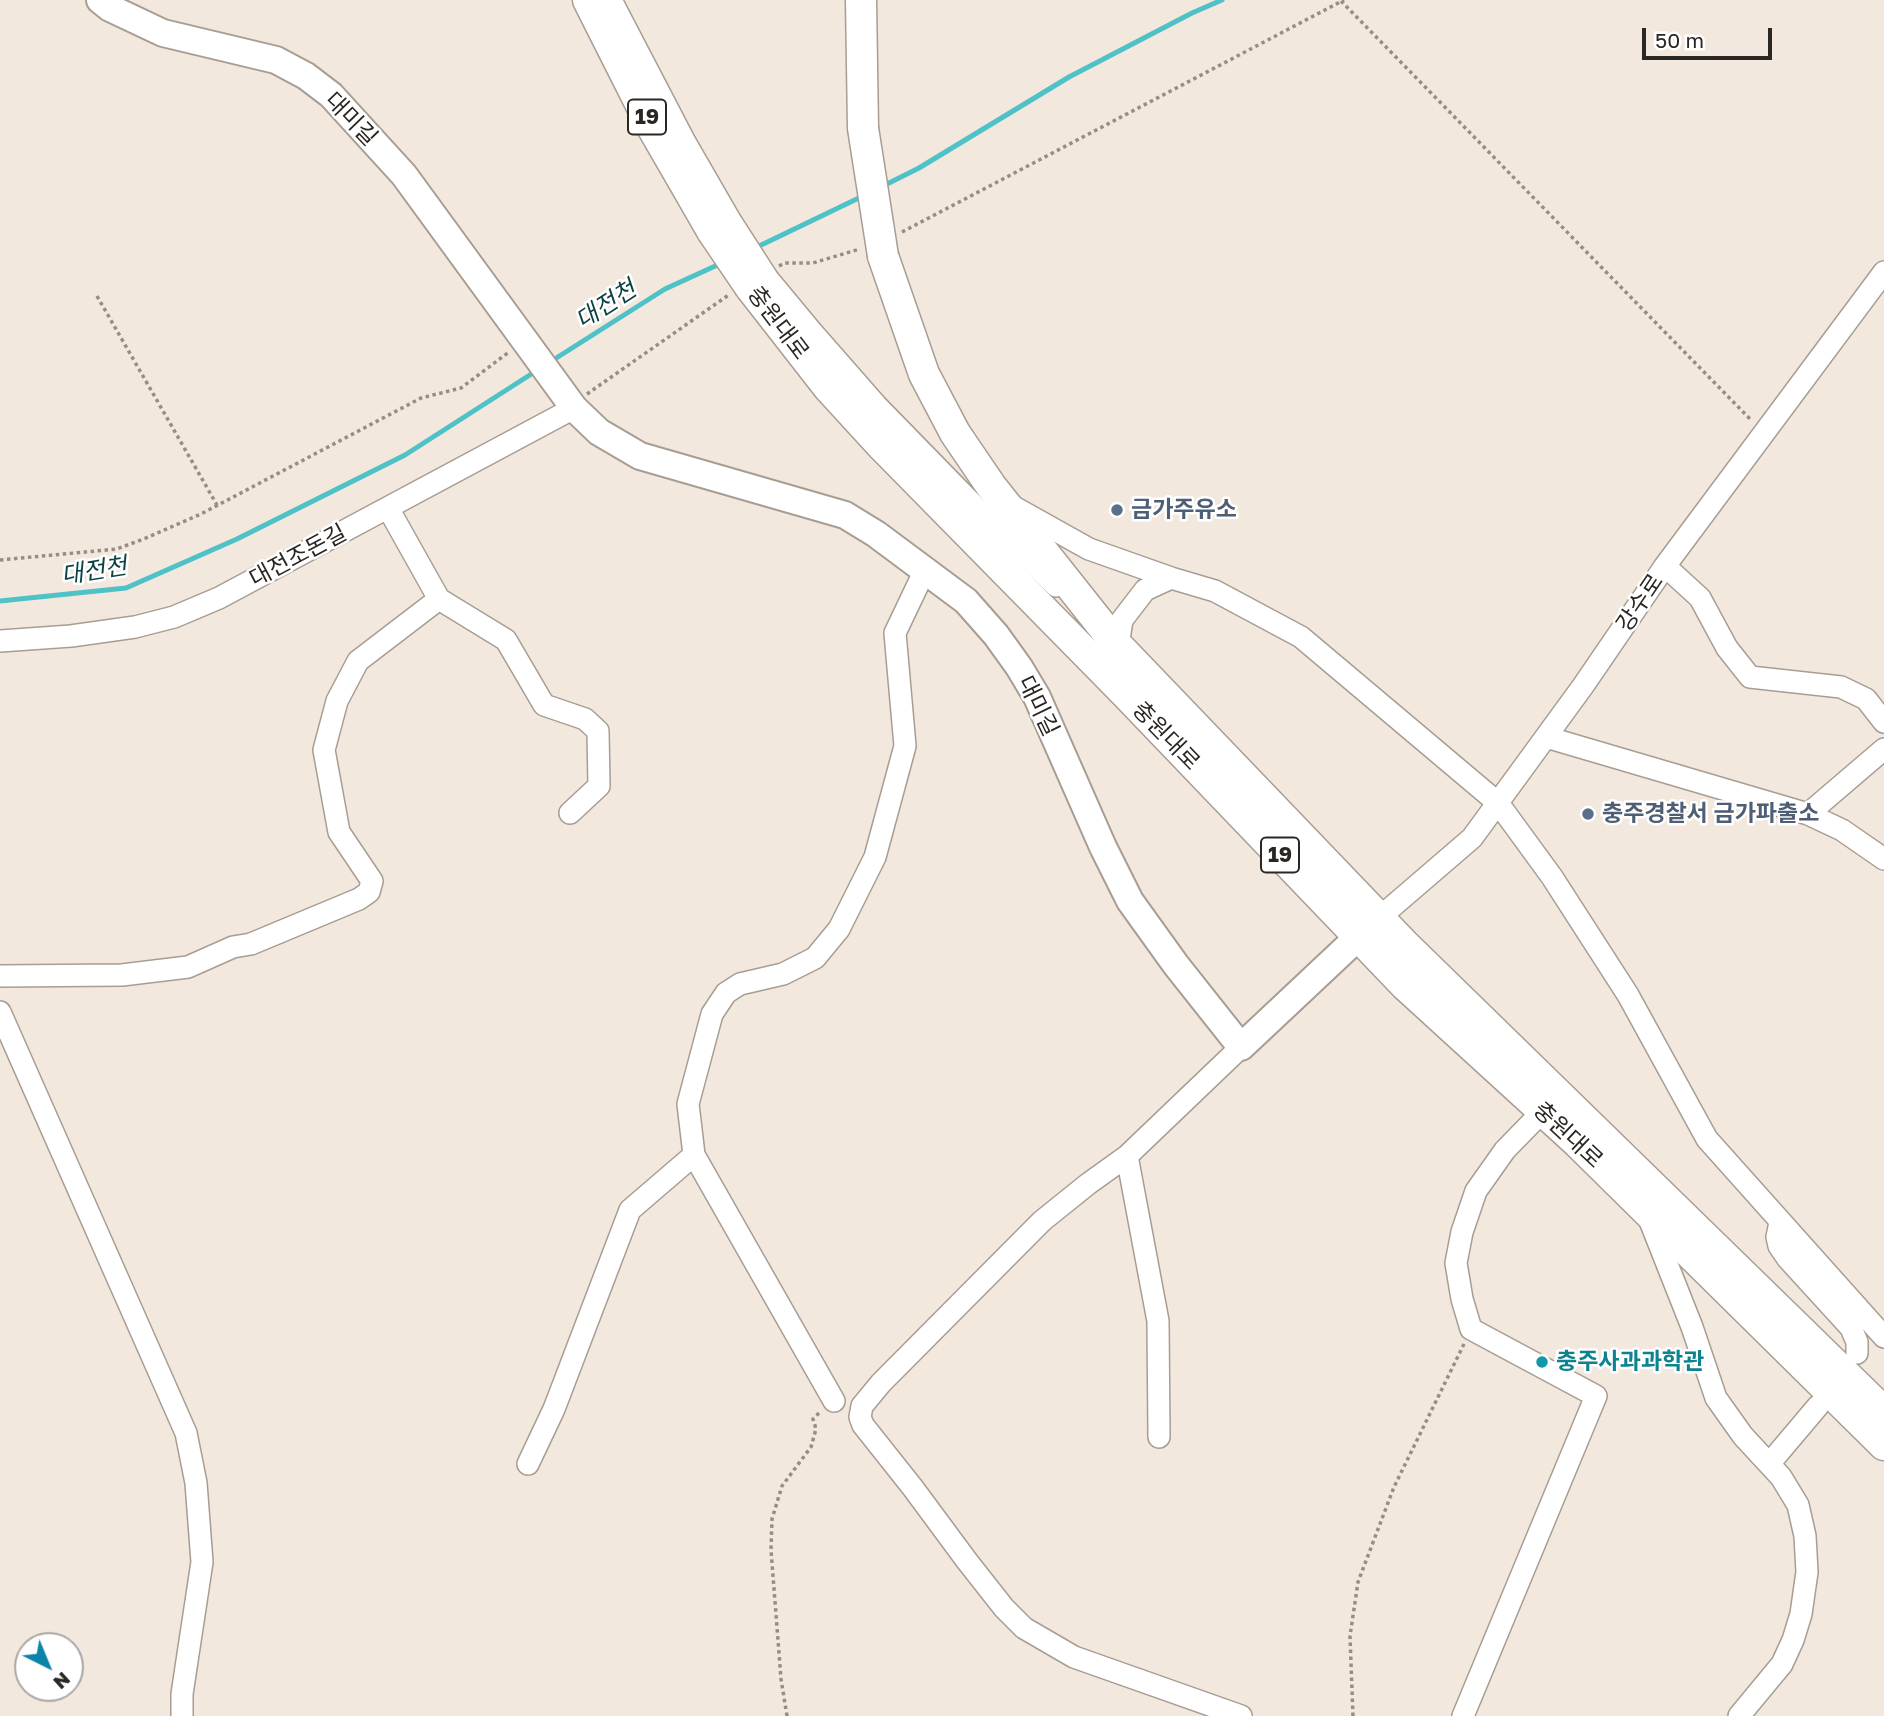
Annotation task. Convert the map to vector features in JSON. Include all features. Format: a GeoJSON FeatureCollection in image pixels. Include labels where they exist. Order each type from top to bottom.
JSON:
{"type":"FeatureCollection","features":[{"type":"Feature","properties":{"kind":"highway","name":"충원대로"},"geometry":{"type":"LineString","coordinates":[[588,0],[652,127],[721,225],[828,387],[883,447],[1125,693],[1369,927],[1570,1108],[1841,1384]]}},
{"type":"Feature","properties":{"kind":"highway","name":"충원대로"},"geometry":{"type":"LineString","coordinates":[[861,0],[863,128],[883,245],[924,374],[955,433],[1002,500],[1118,646],[1369,927],[1406,986],[1646,1210],[1841,1384]]}},
{"type":"Feature","properties":{"kind":"highway","name":"19"},"geometry":{"type":"LineString","coordinates":[[1841,1384],[1881,1431]]}},
{"type":"Feature","properties":{"kind":"main road","name":"대미길"},"geometry":{"type":"LineString","coordinates":[[100,0],[110,8],[163,33],[276,60],[306,76],[331,95],[404,175],[522,344],[569,401],[599,432],[640,456],[845,515],[876,534],[966,601],[1019,667],[1037,697],[1102,847],[1130,901],[1176,965],[1241,1047]]}},
{"type":"Feature","properties":{"kind":"main road"},"geometry":{"type":"LineString","coordinates":[[1241,1047],[1369,927]]}},
{"type":"Feature","properties":{"kind":"street","name":"충원대로"},"geometry":{"type":"LineString","coordinates":[[611,0],[685,142],[721,225]]}},
{"type":"Feature","properties":{"kind":"street","name":"강수로"},"geometry":{"type":"LineString","coordinates":[[1369,927],[1472,838],[1665,566],[1884,272]]}},
{"type":"Feature","properties":{"kind":"street"},"geometry":{"type":"LineString","coordinates":[[757,281],[811,332],[999,531],[1118,646]]}},
{"type":"Feature","properties":{"kind":"street","name":"대전조돈길"},"geometry":{"type":"LineString","coordinates":[[0,641],[71,636],[135,627],[174,617],[219,598],[388,508],[569,401]]}},
{"type":"Feature","properties":{"kind":"street"},"geometry":{"type":"LineString","coordinates":[[1002,500],[1090,549],[1215,591],[1301,638],[1498,803],[1552,877],[1628,995],[1707,1139],[1884,1337]]}},
{"type":"Feature","properties":{"kind":"street"},"geometry":{"type":"LineString","coordinates":[[388,508],[439,599],[506,640],[544,705],[585,719],[598,731],[599,786],[570,813]]}},
{"type":"Feature","properties":{"kind":"street"},"geometry":{"type":"LineString","coordinates":[[1665,566],[1700,598],[1727,648],[1750,677],[1841,687],[1866,699],[1884,722]]}},
{"type":"Feature","properties":{"kind":"street"},"geometry":{"type":"LineString","coordinates":[[834,1401],[694,1155],[688,1104],[712,1014],[726,993],[740,984],[783,974],[816,958],[839,929],[874,857],[905,746],[895,634],[925,569]]}},
{"type":"Feature","properties":{"kind":"street"},"geometry":{"type":"LineString","coordinates":[[1118,646],[1122,620],[1145,590],[1171,578]]}},
{"type":"Feature","properties":{"kind":"street"},"geometry":{"type":"LineString","coordinates":[[0,976],[122,975],[188,967],[233,947],[251,944],[359,899],[369,892],[372,881],[339,832],[324,750],[337,701],[358,662],[439,599]]}},
{"type":"Feature","properties":{"kind":"street"},"geometry":{"type":"LineString","coordinates":[[1546,737],[1808,814],[1842,830],[1884,859]]}},
{"type":"Feature","properties":{"kind":"street"},"geometry":{"type":"LineString","coordinates":[[1808,814],[1884,749]]}},
{"type":"Feature","properties":{"kind":"street"},"geometry":{"type":"LineString","coordinates":[[0,1012],[186,1433],[196,1483],[202,1562],[182,1694],[182,1716]]}},
{"type":"Feature","properties":{"kind":"street"},"geometry":{"type":"LineString","coordinates":[[1241,1047],[1127,1156],[1042,1221],[881,1383],[862,1406],[860,1417],[863,1425],[967,1561],[1004,1608],[1024,1628],[1084,1661],[1241,1716]]}},
{"type":"Feature","properties":{"kind":"street"},"geometry":{"type":"LineString","coordinates":[[1463,1716],[1596,1396],[1471,1329],[1462,1300],[1457,1263],[1462,1232],[1476,1191],[1505,1150],[1543,1111]]}},
{"type":"Feature","properties":{"kind":"street"},"geometry":{"type":"LineString","coordinates":[[528,1464],[554,1409],[630,1210],[694,1155]]}},
{"type":"Feature","properties":{"kind":"street"},"geometry":{"type":"LineString","coordinates":[[1127,1156],[1158,1321],[1159,1437]]}},
{"type":"Feature","properties":{"kind":"street"},"geometry":{"type":"LineString","coordinates":[[1646,1210],[1692,1327],[1716,1398],[1743,1436],[1781,1477],[1798,1505],[1805,1536],[1807,1572],[1801,1614],[1793,1640],[1782,1664],[1739,1716]]}},
{"type":"Feature","properties":{"kind":"street"},"geometry":{"type":"LineString","coordinates":[[1769,1464],[1841,1384],[1857,1342],[1851,1328],[1779,1246],[1777,1237],[1780,1222]]}},
{"type":"Feature","properties":{"kind":"path"},"geometry":{"type":"LineString","coordinates":[[569,401],[591,391],[785,263],[813,263],[883,245],[1343,1],[1765,434]]}},
{"type":"Feature","properties":{"kind":"path"},"geometry":{"type":"LineString","coordinates":[[97,296],[217,505]]}},
{"type":"Feature","properties":{"kind":"path"},"geometry":{"type":"LineString","coordinates":[[0,560],[117,549],[157,533],[217,505],[421,398],[461,388],[522,344]]}},
{"type":"Feature","properties":{"kind":"path"},"geometry":{"type":"LineString","coordinates":[[1353,1716],[1350,1636],[1358,1582],[1394,1487],[1471,1329]]}},
{"type":"Feature","properties":{"kind":"path"},"geometry":{"type":"LineString","coordinates":[[787,1716],[781,1679],[772,1563],[772,1519],[782,1486],[811,1447],[816,1429],[813,1419],[834,1401]]}},
{"type":"Feature","properties":{"kind":"waterway","name":"대전천"},"geometry":{"type":"LineString","coordinates":[[881,187],[919,168],[1069,77],[1222,0]]}},
{"type":"Feature","properties":{"kind":"waterway","name":"대전천"},"geometry":{"type":"LineString","coordinates":[[755,248],[863,196]]}},
{"type":"Feature","properties":{"kind":"waterway","name":"대전천"},"geometry":{"type":"LineString","coordinates":[[550,362],[665,289],[724,262]]}},
{"type":"Feature","properties":{"kind":"waterway","name":"대전천"},"geometry":{"type":"LineString","coordinates":[[0,601],[126,588],[237,539],[405,455],[536,371]]}},
{"type":"Feature","properties":{"kind":"place","name":"금가주유소"},"geometry":{"type":"Point","coordinates":[1117,510]}},
{"type":"Feature","properties":{"kind":"place","name":"충주경찰서 금가파출소"},"geometry":{"type":"Point","coordinates":[1588,814]}},
{"type":"Feature","properties":{"kind":"place","name":"충주사과과학관"},"geometry":{"type":"Point","coordinates":[1542,1362]}}]}
